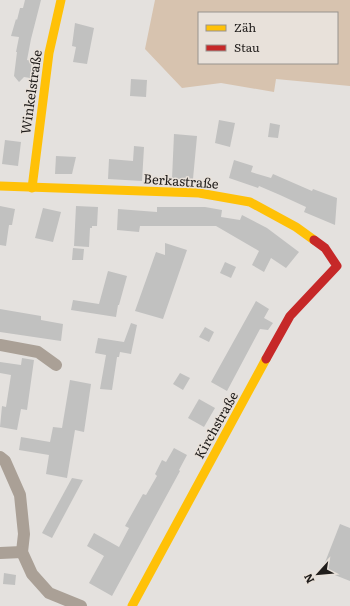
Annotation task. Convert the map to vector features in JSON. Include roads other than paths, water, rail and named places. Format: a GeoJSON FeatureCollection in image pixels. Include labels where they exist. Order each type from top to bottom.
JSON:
{"type":"FeatureCollection","features":[{"type":"Feature","properties":{"kind":"street","name":"Winkelstraße"},"geometry":{"type":"LineString","coordinates":[[32,188],[49,52],[60,0]]}},
{"type":"Feature","properties":{"kind":"street","name":"Berkastraße"},"geometry":{"type":"LineString","coordinates":[[0,186],[199,193],[250,202],[296,227],[325,248],[337,266]]}},
{"type":"Feature","properties":{"kind":"street","name":"Kirchstraße"},"geometry":{"type":"LineString","coordinates":[[132,606],[290,316],[337,266]]}},
{"type":"Feature","properties":{"kind":"street"},"geometry":{"type":"LineString","coordinates":[[0,346],[38,352],[56,365]]}},
{"type":"Feature","properties":{"kind":"street"},"geometry":{"type":"LineString","coordinates":[[0,457],[5,462],[20,495],[24,534],[22,552],[32,574],[49,593],[81,606]]}},
{"type":"Feature","properties":{"kind":"street"},"geometry":{"type":"LineString","coordinates":[[0,554],[22,552]]}}]}
